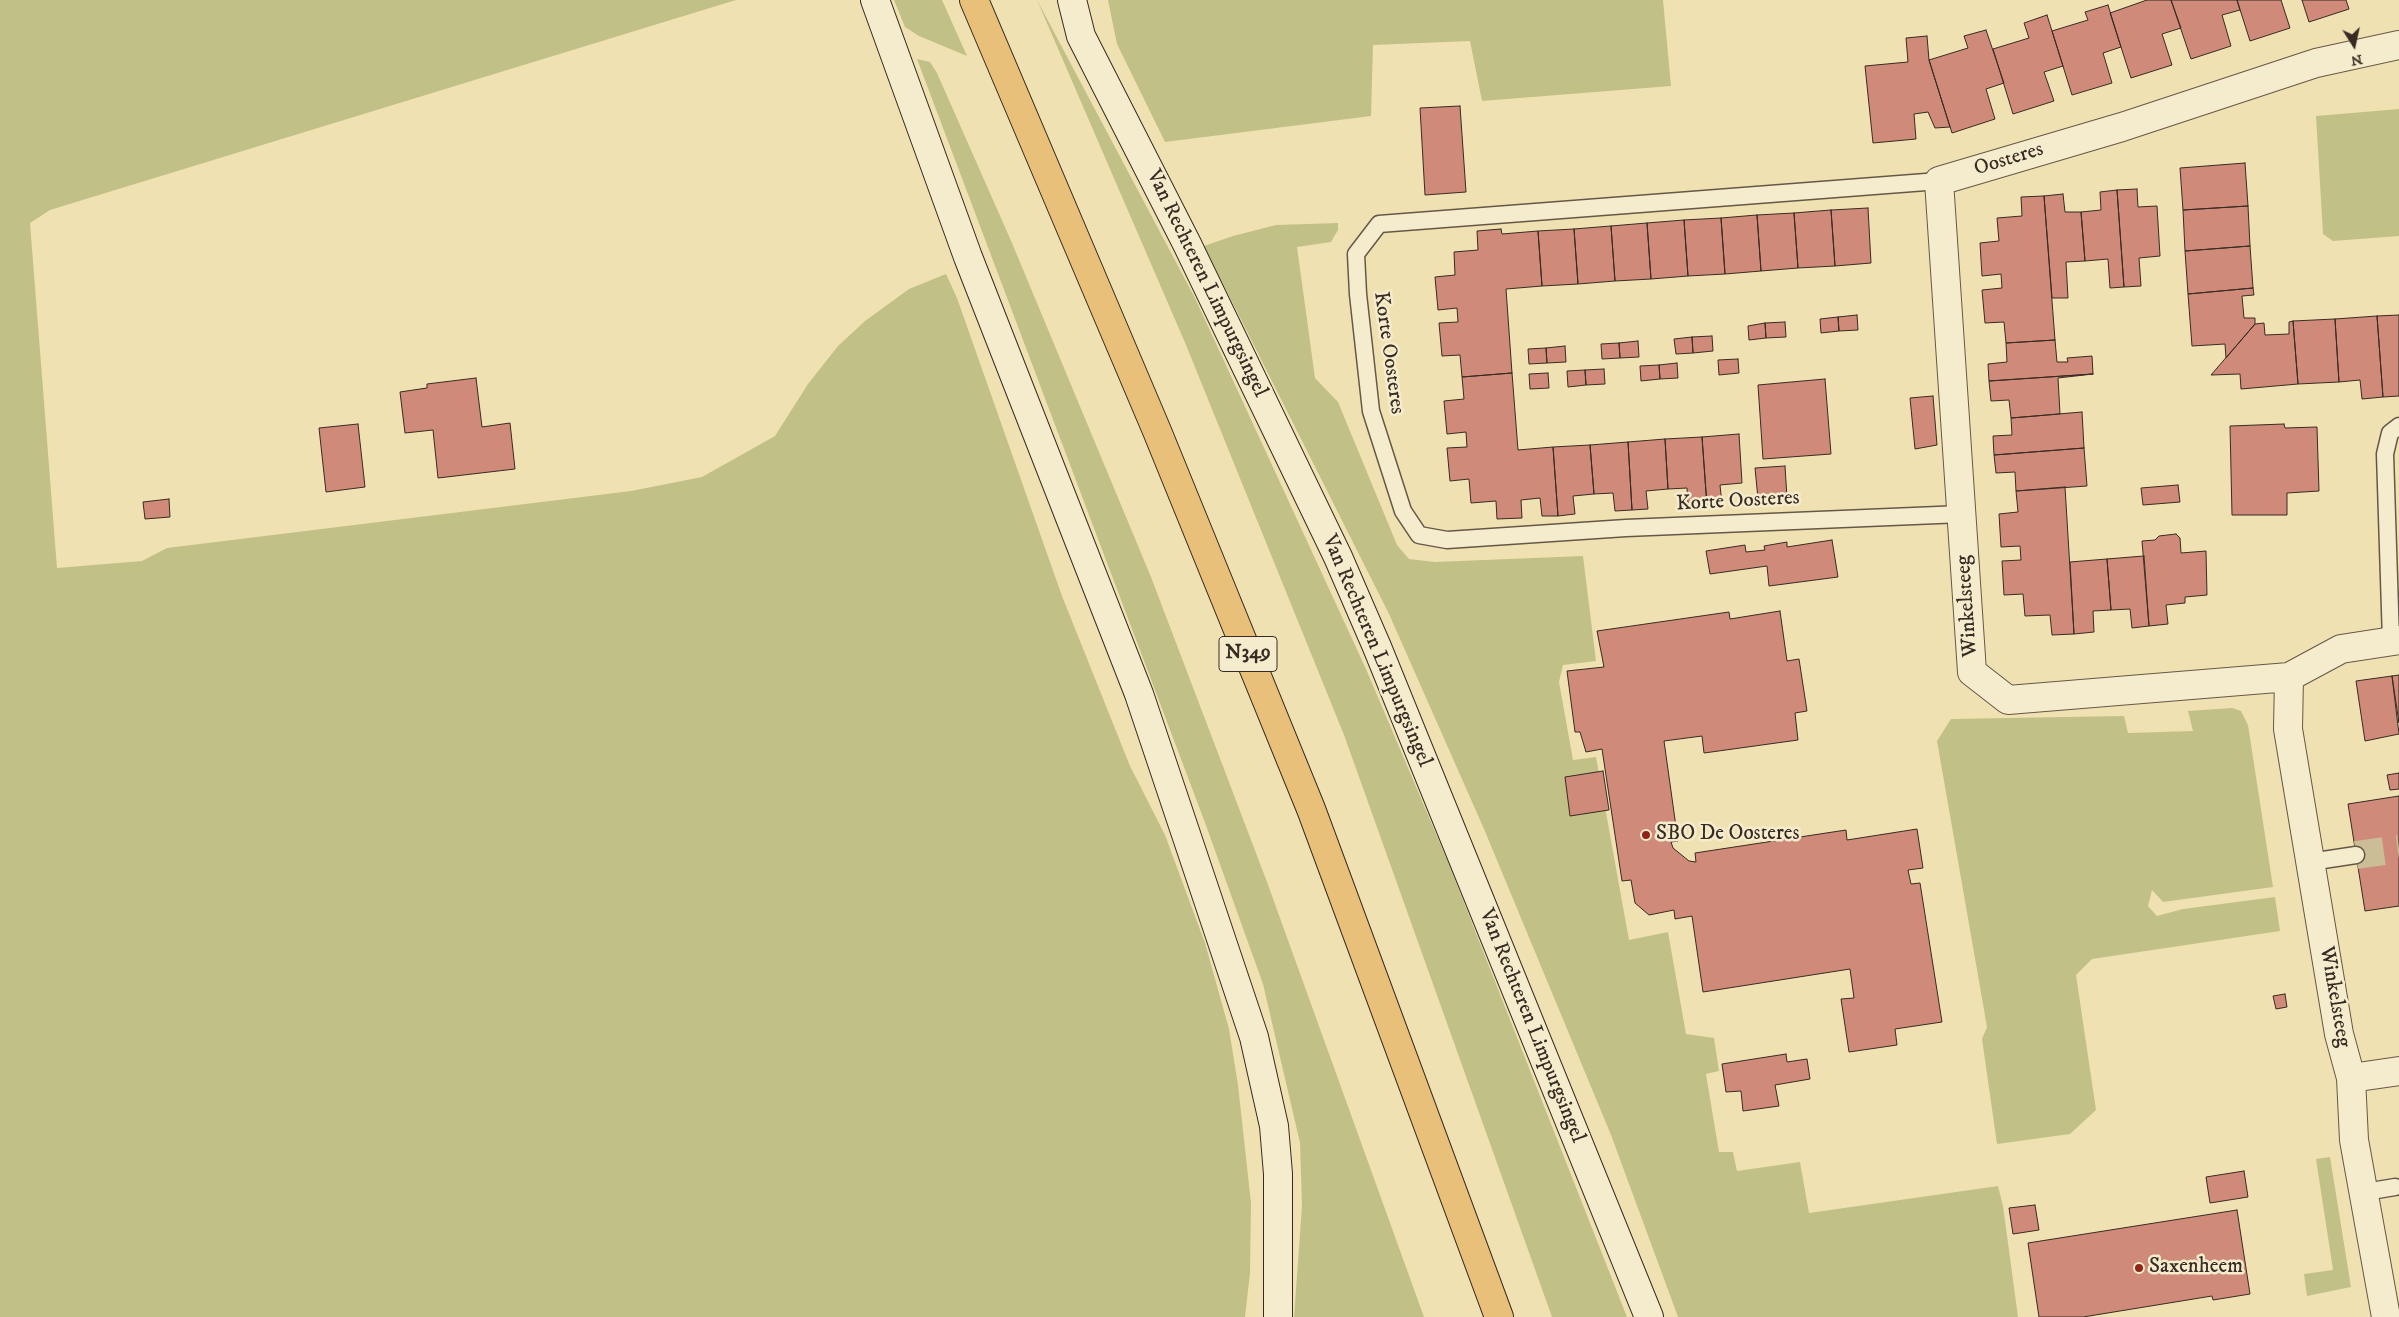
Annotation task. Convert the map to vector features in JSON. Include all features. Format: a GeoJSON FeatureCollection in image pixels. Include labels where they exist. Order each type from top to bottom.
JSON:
{"type":"FeatureCollection","features":[{"type":"Feature","properties":{"kind":"main road"},"geometry":{"type":"LineString","coordinates":[[875,0],[968,256],[1139,694],[1254,1037],[1275,1136],[1278,1174],[1278,1317]]}},
{"type":"Feature","properties":{"kind":"main road","name":"N349"},"geometry":{"type":"LineString","coordinates":[[974,0],[1150,412],[1311,809],[1499,1317]]}},
{"type":"Feature","properties":{"kind":"main road","name":"Van Rechteren Limpurgsingel"},"geometry":{"type":"LineString","coordinates":[[1072,0],[1081,36],[1187,244],[1338,557],[1377,647],[1649,1317]]}},
{"type":"Feature","properties":{"kind":"main road","name":"Oosteres"},"geometry":{"type":"LineString","coordinates":[[1939,181],[2122,127],[2316,63],[2399,45]]}},
{"type":"Feature","properties":{"kind":"main road"},"geometry":{"type":"LineString","coordinates":[[1939,181],[1962,514]]}},
{"type":"Feature","properties":{"kind":"main road","name":"Winkelsteeg"},"geometry":{"type":"LineString","coordinates":[[1962,514],[1972,672],[2008,700],[2289,676],[2341,649],[2395,640]]}},
{"type":"Feature","properties":{"kind":"main road","name":"Winkelsteeg"},"geometry":{"type":"LineString","coordinates":[[2289,676],[2288,729],[2338,1034],[2351,1078],[2354,1140],[2365,1192],[2386,1317]]}},
{"type":"Feature","properties":{"kind":"main road"},"geometry":{"type":"LineString","coordinates":[[2351,1078],[2399,1071]]}},
{"type":"Feature","properties":{"kind":"lane","name":"Korte Oosteres"},"geometry":{"type":"LineString","coordinates":[[1939,181],[1379,224],[1356,254],[1358,294],[1371,411],[1403,511],[1419,535],[1447,540],[1626,528],[1962,514]]}},
{"type":"Feature","properties":{"kind":"lane"},"geometry":{"type":"LineString","coordinates":[[2395,640],[2385,454],[2390,433],[2399,426]]}},
{"type":"Feature","properties":{"kind":"lane"},"geometry":{"type":"LineString","coordinates":[[2310,862],[2356,855]]}},
{"type":"Feature","properties":{"kind":"lane"},"geometry":{"type":"LineString","coordinates":[[2365,1192],[2395,1187]]}},
{"type":"Feature","properties":{"kind":"green space"},"geometry":{"type":"Polygon","coordinates":[[[0,0],[736,0],[50,210],[30,223],[57,568],[142,561],[167,548],[631,491],[702,477],[775,436],[808,384],[838,346],[865,321],[909,289],[946,274],[957,298],[1062,596],[1130,766],[1165,835],[1205,943],[1229,1029],[1238,1085],[1251,1203],[1250,1273],[1245,1317],[0,1317],[0,0]]]}},
{"type":"Feature","properties":{"kind":"green space"},"geometry":{"type":"Polygon","coordinates":[[[894,0],[942,0],[967,56],[919,36],[905,27],[894,0]]]}},
{"type":"Feature","properties":{"kind":"green space"},"geometry":{"type":"Polygon","coordinates":[[[1037,0],[1195,298],[1366,669],[1448,862],[1627,1317],[1552,1317],[1344,735],[1186,345],[1037,0]]]}},
{"type":"Feature","properties":{"kind":"green space"},"geometry":{"type":"Polygon","coordinates":[[[1108,0],[1663,0],[1671,86],[1482,101],[1470,41],[1373,45],[1371,116],[1165,142],[1117,44],[1108,0]]]}},
{"type":"Feature","properties":{"kind":"green space"},"geometry":{"type":"Polygon","coordinates":[[[917,59],[930,62],[937,73],[1012,243],[1151,577],[1267,882],[1424,1317],[1294,1317],[1302,1206],[1300,1143],[1263,984],[1204,820],[917,59]]]}},
{"type":"Feature","properties":{"kind":"green space"},"geometry":{"type":"Polygon","coordinates":[[[2399,109],[2399,236],[2333,241],[2323,234],[2316,116],[2399,109]]]}},
{"type":"Feature","properties":{"kind":"green space"},"geometry":{"type":"Polygon","coordinates":[[[1338,223],[1338,230],[1331,242],[1297,247],[1315,378],[1338,402],[1397,545],[1409,559],[1435,562],[1583,556],[1596,661],[1563,665],[1559,682],[1573,760],[1596,757],[1629,940],[1668,932],[1686,1034],[1714,1038],[1719,1071],[1706,1074],[1719,1152],[1733,1152],[1737,1171],[1800,1162],[1809,1213],[1998,1186],[2003,1206],[2018,1317],[1678,1317],[1611,1135],[1484,829],[1389,614],[1204,246],[1276,225],[1338,223]]]}},
{"type":"Feature","properties":{"kind":"green space"},"geometry":{"type":"Polygon","coordinates":[[[2232,708],[2241,711],[2248,725],[2273,887],[2163,902],[2152,890],[2148,906],[2157,916],[2183,909],[2275,897],[2280,931],[2092,959],[2076,975],[2096,1110],[2070,1134],[1997,1144],[1982,1039],[1987,1027],[1937,741],[1951,719],[2124,716],[2128,733],[2193,731],[2188,711],[2232,708]]]}},
{"type":"Feature","properties":{"kind":"green space"},"geometry":{"type":"Polygon","coordinates":[[[2330,1157],[2351,1287],[2307,1296],[2304,1274],[2333,1270],[2316,1159],[2330,1157]]]}},
{"type":"Feature","properties":{"kind":"building"},"geometry":{"type":"Polygon","coordinates":[[[2147,0],[2171,0],[2181,28],[2162,34],[2172,65],[2131,78],[2110,13],[2147,0]]]}},
{"type":"Feature","properties":{"kind":"building"},"geometry":{"type":"Polygon","coordinates":[[[2171,0],[2237,0],[2240,10],[2222,15],[2231,46],[2191,59],[2171,0]]]}},
{"type":"Feature","properties":{"kind":"building"},"geometry":{"type":"Polygon","coordinates":[[[2237,0],[2281,0],[2290,28],[2250,41],[2237,0]]]}},
{"type":"Feature","properties":{"kind":"building"},"geometry":{"type":"Polygon","coordinates":[[[2302,0],[2346,0],[2349,9],[2309,22],[2302,0]]]}},
{"type":"Feature","properties":{"kind":"building"},"geometry":{"type":"Polygon","coordinates":[[[2108,5],[2121,47],[2103,53],[2112,83],[2072,95],[2052,31],[2088,20],[2085,12],[2108,5]]]}},
{"type":"Feature","properties":{"kind":"building"},"geometry":{"type":"Polygon","coordinates":[[[2047,15],[2063,66],[2044,72],[2054,101],[2013,114],[1993,49],[2029,38],[2024,23],[2047,15]]]}},
{"type":"Feature","properties":{"kind":"building"},"geometry":{"type":"Polygon","coordinates":[[[1986,30],[2004,83],[1986,89],[1995,119],[1952,133],[1929,60],[1968,48],[1964,36],[1986,30]]]}},
{"type":"Feature","properties":{"kind":"building"},"geometry":{"type":"Polygon","coordinates":[[[1927,36],[1929,60],[1950,127],[1935,128],[1928,112],[1914,114],[1916,139],[1873,143],[1865,66],[1908,62],[1906,38],[1927,36]]]}},
{"type":"Feature","properties":{"kind":"building"},"geometry":{"type":"Polygon","coordinates":[[[1460,106],[1466,192],[1425,195],[1420,108],[1460,106]]]}},
{"type":"Feature","properties":{"kind":"building"},"geometry":{"type":"Polygon","coordinates":[[[2245,163],[2248,206],[2183,210],[2180,168],[2245,163]]]}},
{"type":"Feature","properties":{"kind":"building"},"geometry":{"type":"Polygon","coordinates":[[[2137,189],[2138,207],[2157,206],[2160,256],[2139,258],[2141,286],[2124,287],[2117,190],[2137,189]]]}},
{"type":"Feature","properties":{"kind":"building"},"geometry":{"type":"Polygon","coordinates":[[[2117,190],[2124,287],[2110,288],[2108,259],[2085,261],[2081,212],[2101,210],[2100,192],[2117,190]]]}},
{"type":"Feature","properties":{"kind":"building"},"geometry":{"type":"Polygon","coordinates":[[[2063,194],[2065,212],[2081,212],[2085,261],[2066,262],[2068,298],[2052,298],[2044,196],[2063,194]]]}},
{"type":"Feature","properties":{"kind":"building"},"geometry":{"type":"Polygon","coordinates":[[[2044,196],[2055,340],[2006,343],[2004,322],[1985,323],[1982,290],[2002,288],[2001,274],[1982,276],[1980,243],[1999,241],[1997,218],[2022,216],[2021,197],[2044,196]]]}},
{"type":"Feature","properties":{"kind":"building"},"geometry":{"type":"Polygon","coordinates":[[[2248,206],[2250,246],[2185,251],[2183,210],[2248,206]]]}},
{"type":"Feature","properties":{"kind":"building"},"geometry":{"type":"Polygon","coordinates":[[[1868,208],[1871,263],[1835,266],[1831,210],[1868,208]]]}},
{"type":"Feature","properties":{"kind":"building"},"geometry":{"type":"Polygon","coordinates":[[[1831,210],[1835,266],[1798,268],[1794,213],[1831,210]]]}},
{"type":"Feature","properties":{"kind":"building"},"geometry":{"type":"Polygon","coordinates":[[[1794,213],[1798,268],[1761,271],[1757,215],[1794,213]]]}},
{"type":"Feature","properties":{"kind":"building"},"geometry":{"type":"Polygon","coordinates":[[[1757,215],[1761,271],[1725,274],[1721,218],[1757,215]]]}},
{"type":"Feature","properties":{"kind":"building"},"geometry":{"type":"Polygon","coordinates":[[[1721,218],[1725,274],[1688,276],[1684,220],[1721,218]]]}},
{"type":"Feature","properties":{"kind":"building"},"geometry":{"type":"Polygon","coordinates":[[[1684,220],[1688,276],[1651,279],[1647,223],[1684,220]]]}},
{"type":"Feature","properties":{"kind":"building"},"geometry":{"type":"Polygon","coordinates":[[[1647,223],[1651,279],[1615,281],[1611,226],[1647,223]]]}},
{"type":"Feature","properties":{"kind":"building"},"geometry":{"type":"Polygon","coordinates":[[[1611,226],[1615,281],[1578,284],[1574,229],[1611,226]]]}},
{"type":"Feature","properties":{"kind":"building"},"geometry":{"type":"Polygon","coordinates":[[[1501,229],[1502,234],[1538,231],[1542,286],[1506,289],[1512,373],[1462,377],[1460,355],[1442,356],[1439,323],[1458,322],[1457,308],[1438,310],[1435,277],[1455,275],[1454,252],[1478,250],[1477,231],[1501,229]]]}},
{"type":"Feature","properties":{"kind":"building"},"geometry":{"type":"Polygon","coordinates":[[[1574,229],[1578,284],[1542,286],[1538,231],[1574,229]]]}},
{"type":"Feature","properties":{"kind":"building"},"geometry":{"type":"Polygon","coordinates":[[[2250,246],[2253,288],[2188,294],[2185,251],[2250,246]]]}},
{"type":"Feature","properties":{"kind":"building"},"geometry":{"type":"Polygon","coordinates":[[[2253,288],[2254,295],[2242,296],[2244,318],[2255,318],[2255,324],[2226,358],[2225,344],[2192,346],[2188,294],[2253,288]]]}},
{"type":"Feature","properties":{"kind":"building"},"geometry":{"type":"Polygon","coordinates":[[[1857,315],[1858,330],[1839,331],[1838,317],[1857,315]]]}},
{"type":"Feature","properties":{"kind":"building"},"geometry":{"type":"Polygon","coordinates":[[[2399,315],[2399,396],[2383,397],[2377,316],[2399,315]]]}},
{"type":"Feature","properties":{"kind":"building"},"geometry":{"type":"Polygon","coordinates":[[[2377,316],[2383,397],[2362,399],[2360,380],[2339,382],[2335,319],[2377,316]]]}},
{"type":"Feature","properties":{"kind":"building"},"geometry":{"type":"Polygon","coordinates":[[[1838,317],[1839,331],[1821,333],[1820,319],[1838,317]]]}},
{"type":"Feature","properties":{"kind":"building"},"geometry":{"type":"Polygon","coordinates":[[[2335,319],[2339,382],[2298,384],[2293,321],[2335,319]]]}},
{"type":"Feature","properties":{"kind":"building"},"geometry":{"type":"Polygon","coordinates":[[[2293,321],[2298,384],[2241,389],[2240,374],[2211,375],[2255,324],[2264,323],[2265,335],[2289,334],[2289,322],[2293,321]]]}},
{"type":"Feature","properties":{"kind":"building"},"geometry":{"type":"Polygon","coordinates":[[[1785,322],[1786,337],[1766,338],[1765,323],[1785,322]]]}},
{"type":"Feature","properties":{"kind":"building"},"geometry":{"type":"Polygon","coordinates":[[[1765,323],[1766,338],[1749,340],[1748,326],[1765,323]]]}},
{"type":"Feature","properties":{"kind":"building"},"geometry":{"type":"Polygon","coordinates":[[[1712,336],[1713,351],[1693,353],[1692,337],[1712,336]]]}},
{"type":"Feature","properties":{"kind":"building"},"geometry":{"type":"Polygon","coordinates":[[[1692,337],[1693,353],[1676,354],[1674,339],[1692,337]]]}},
{"type":"Feature","properties":{"kind":"building"},"geometry":{"type":"Polygon","coordinates":[[[2055,340],[2057,362],[2068,362],[2067,358],[2092,356],[2093,374],[1989,381],[1988,364],[2007,362],[2006,343],[2055,340]]]}},
{"type":"Feature","properties":{"kind":"building"},"geometry":{"type":"Polygon","coordinates":[[[1638,341],[1639,357],[1620,358],[1619,343],[1638,341]]]}},
{"type":"Feature","properties":{"kind":"building"},"geometry":{"type":"Polygon","coordinates":[[[1619,343],[1620,358],[1602,359],[1601,344],[1619,343]]]}},
{"type":"Feature","properties":{"kind":"building"},"geometry":{"type":"Polygon","coordinates":[[[1565,346],[1566,362],[1547,363],[1546,348],[1565,346]]]}},
{"type":"Feature","properties":{"kind":"building"},"geometry":{"type":"Polygon","coordinates":[[[1546,348],[1547,363],[1529,364],[1528,349],[1546,348]]]}},
{"type":"Feature","properties":{"kind":"building"},"geometry":{"type":"Polygon","coordinates":[[[1738,359],[1739,373],[1719,375],[1718,360],[1738,359]]]}},
{"type":"Feature","properties":{"kind":"building"},"geometry":{"type":"Polygon","coordinates":[[[1677,363],[1678,378],[1660,379],[1659,365],[1677,363]]]}},
{"type":"Feature","properties":{"kind":"building"},"geometry":{"type":"Polygon","coordinates":[[[1659,365],[1660,379],[1641,381],[1640,366],[1659,365]]]}},
{"type":"Feature","properties":{"kind":"building"},"geometry":{"type":"Polygon","coordinates":[[[1604,369],[1605,384],[1586,385],[1585,370],[1604,369]]]}},
{"type":"Feature","properties":{"kind":"building"},"geometry":{"type":"Polygon","coordinates":[[[1585,370],[1586,385],[1568,387],[1567,371],[1585,370]]]}},
{"type":"Feature","properties":{"kind":"building"},"geometry":{"type":"Polygon","coordinates":[[[1512,373],[1518,450],[1553,447],[1558,516],[1542,516],[1540,498],[1521,500],[1522,518],[1497,519],[1496,501],[1471,503],[1469,479],[1450,481],[1447,448],[1467,447],[1466,432],[1447,434],[1444,401],[1464,399],[1462,377],[1512,373]]]}},
{"type":"Feature","properties":{"kind":"building"},"geometry":{"type":"Polygon","coordinates":[[[1548,373],[1549,388],[1530,389],[1529,374],[1548,373]]]}},
{"type":"Feature","properties":{"kind":"building"},"geometry":{"type":"Polygon","coordinates":[[[2093,374],[2058,378],[2060,414],[2011,418],[2009,400],[1991,401],[1989,381],[2093,374]]]}},
{"type":"Feature","properties":{"kind":"building"},"geometry":{"type":"Polygon","coordinates":[[[476,378],[482,427],[510,423],[515,469],[438,478],[433,430],[405,433],[400,392],[427,388],[427,384],[476,378]]]}},
{"type":"Feature","properties":{"kind":"building"},"geometry":{"type":"Polygon","coordinates":[[[1825,379],[1831,454],[1763,459],[1758,385],[1825,379]]]}},
{"type":"Feature","properties":{"kind":"building"},"geometry":{"type":"Polygon","coordinates":[[[1933,396],[1937,445],[1915,449],[1910,398],[1933,396]]]}},
{"type":"Feature","properties":{"kind":"building"},"geometry":{"type":"Polygon","coordinates":[[[2082,412],[2084,448],[1994,455],[1993,436],[2012,435],[2011,418],[2082,412]]]}},
{"type":"Feature","properties":{"kind":"building"},"geometry":{"type":"Polygon","coordinates":[[[358,424],[365,487],[326,492],[319,428],[358,424]]]}},
{"type":"Feature","properties":{"kind":"building"},"geometry":{"type":"Polygon","coordinates":[[[2284,424],[2285,428],[2317,427],[2319,491],[2287,493],[2287,515],[2232,515],[2230,426],[2284,424]]]}},
{"type":"Feature","properties":{"kind":"building"},"geometry":{"type":"Polygon","coordinates":[[[1739,434],[1742,483],[1720,485],[1722,504],[1707,506],[1702,437],[1739,434]]]}},
{"type":"Feature","properties":{"kind":"building"},"geometry":{"type":"Polygon","coordinates":[[[1702,437],[1707,506],[1688,507],[1687,488],[1668,489],[1665,439],[1702,437]]]}},
{"type":"Feature","properties":{"kind":"building"},"geometry":{"type":"Polygon","coordinates":[[[1665,439],[1668,489],[1646,491],[1648,509],[1632,510],[1628,442],[1665,439]]]}},
{"type":"Feature","properties":{"kind":"building"},"geometry":{"type":"Polygon","coordinates":[[[1628,442],[1632,510],[1615,511],[1613,493],[1594,494],[1590,445],[1628,442]]]}},
{"type":"Feature","properties":{"kind":"building"},"geometry":{"type":"Polygon","coordinates":[[[1590,445],[1594,494],[1573,496],[1575,514],[1558,516],[1553,447],[1590,445]]]}},
{"type":"Feature","properties":{"kind":"building"},"geometry":{"type":"Polygon","coordinates":[[[2084,448],[2087,486],[2016,491],[2015,472],[1996,473],[1994,455],[2084,448]]]}},
{"type":"Feature","properties":{"kind":"building"},"geometry":{"type":"Polygon","coordinates":[[[1785,466],[1787,498],[1758,499],[1755,468],[1785,466]]]}},
{"type":"Feature","properties":{"kind":"building"},"geometry":{"type":"Polygon","coordinates":[[[2178,485],[2180,502],[2143,505],[2141,488],[2178,485]]]}},
{"type":"Feature","properties":{"kind":"building"},"geometry":{"type":"Polygon","coordinates":[[[2065,487],[2074,634],[2052,635],[2050,615],[2025,616],[2023,594],[2004,595],[2002,561],[2021,560],[2020,546],[2001,547],[1999,514],[2018,512],[2016,491],[2065,487]]]}},
{"type":"Feature","properties":{"kind":"building"},"geometry":{"type":"Polygon","coordinates":[[[169,499],[170,517],[145,519],[143,502],[169,499]]]}},
{"type":"Feature","properties":{"kind":"building"},"geometry":{"type":"Polygon","coordinates":[[[2176,534],[2180,538],[2181,553],[2206,551],[2207,595],[2185,597],[2185,603],[2166,605],[2168,624],[2149,626],[2142,541],[2155,540],[2159,536],[2176,534]]]}},
{"type":"Feature","properties":{"kind":"building"},"geometry":{"type":"Polygon","coordinates":[[[1832,540],[1838,577],[1769,586],[1767,566],[1710,574],[1706,551],[1745,545],[1746,552],[1765,550],[1764,546],[1787,542],[1787,547],[1832,540]]]}},
{"type":"Feature","properties":{"kind":"building"},"geometry":{"type":"Polygon","coordinates":[[[2144,556],[2149,626],[2132,628],[2130,609],[2111,610],[2107,559],[2144,556]]]}},
{"type":"Feature","properties":{"kind":"building"},"geometry":{"type":"Polygon","coordinates":[[[2107,559],[2111,610],[2093,611],[2094,632],[2074,634],[2070,562],[2107,559]]]}},
{"type":"Feature","properties":{"kind":"building","name":"SBO De Oosteres"},"geometry":{"type":"Polygon","coordinates":[[[1780,611],[1787,661],[1799,659],[1807,711],[1795,713],[1798,740],[1704,753],[1702,736],[1664,741],[1678,841],[1671,842],[1673,848],[1689,861],[1696,862],[1695,853],[1846,830],[1847,840],[1917,829],[1923,868],[1908,870],[1911,884],[1920,883],[1942,1022],[1895,1029],[1897,1045],[1849,1052],[1841,999],[1854,998],[1850,969],[1703,992],[1692,916],[1675,919],[1674,910],[1649,915],[1635,903],[1631,880],[1622,881],[1602,749],[1586,752],[1580,732],[1575,732],[1567,671],[1604,667],[1597,631],[1729,612],[1730,619],[1780,611]]]}},
{"type":"Feature","properties":{"kind":"building"},"geometry":{"type":"Polygon","coordinates":[[[2399,675],[2399,723],[2392,676],[2399,675]]]}},
{"type":"Feature","properties":{"kind":"building"},"geometry":{"type":"Polygon","coordinates":[[[2392,676],[2399,734],[2365,741],[2356,681],[2392,676]]]}},
{"type":"Feature","properties":{"kind":"building"},"geometry":{"type":"Polygon","coordinates":[[[1603,771],[1609,810],[1570,816],[1565,777],[1603,771]]]}},
{"type":"Feature","properties":{"kind":"building"},"geometry":{"type":"Polygon","coordinates":[[[2399,773],[2399,789],[2390,790],[2387,775],[2399,773]]]}},
{"type":"Feature","properties":{"kind":"building"},"geometry":{"type":"Polygon","coordinates":[[[2399,796],[2399,906],[2365,911],[2348,804],[2399,796]]]}},
{"type":"Feature","properties":{"kind":"building"},"geometry":{"type":"Polygon","coordinates":[[[2285,994],[2287,1007],[2276,1009],[2273,996],[2285,994]]]}},
{"type":"Feature","properties":{"kind":"building"},"geometry":{"type":"Polygon","coordinates":[[[1786,1054],[1787,1062],[1807,1059],[1810,1079],[1775,1085],[1779,1106],[1743,1111],[1741,1091],[1726,1092],[1722,1064],[1786,1054]]]}},
{"type":"Feature","properties":{"kind":"building"},"geometry":{"type":"Polygon","coordinates":[[[2244,1171],[2248,1197],[2210,1203],[2206,1177],[2244,1171]]]}},
{"type":"Feature","properties":{"kind":"building"},"geometry":{"type":"Polygon","coordinates":[[[2035,1205],[2039,1230],[2013,1234],[2009,1208],[2035,1205]]]}},
{"type":"Feature","properties":{"kind":"building","name":"Saxenheem"},"geometry":{"type":"Polygon","coordinates":[[[2237,1210],[2250,1294],[2213,1300],[2212,1296],[2083,1317],[2039,1317],[2028,1243],[2237,1210]]]}},
{"type":"Feature","properties":{"kind":"tunnel"},"geometry":{"type":"LineString","coordinates":[[2356,855],[2399,849]]}},
{"type":"Feature","properties":{"kind":"place","name":"SBO De Oosteres"},"geometry":{"type":"Point","coordinates":[1646,835]}},
{"type":"Feature","properties":{"kind":"place","name":"Saxenheem"},"geometry":{"type":"Point","coordinates":[2139,1268]}}]}
